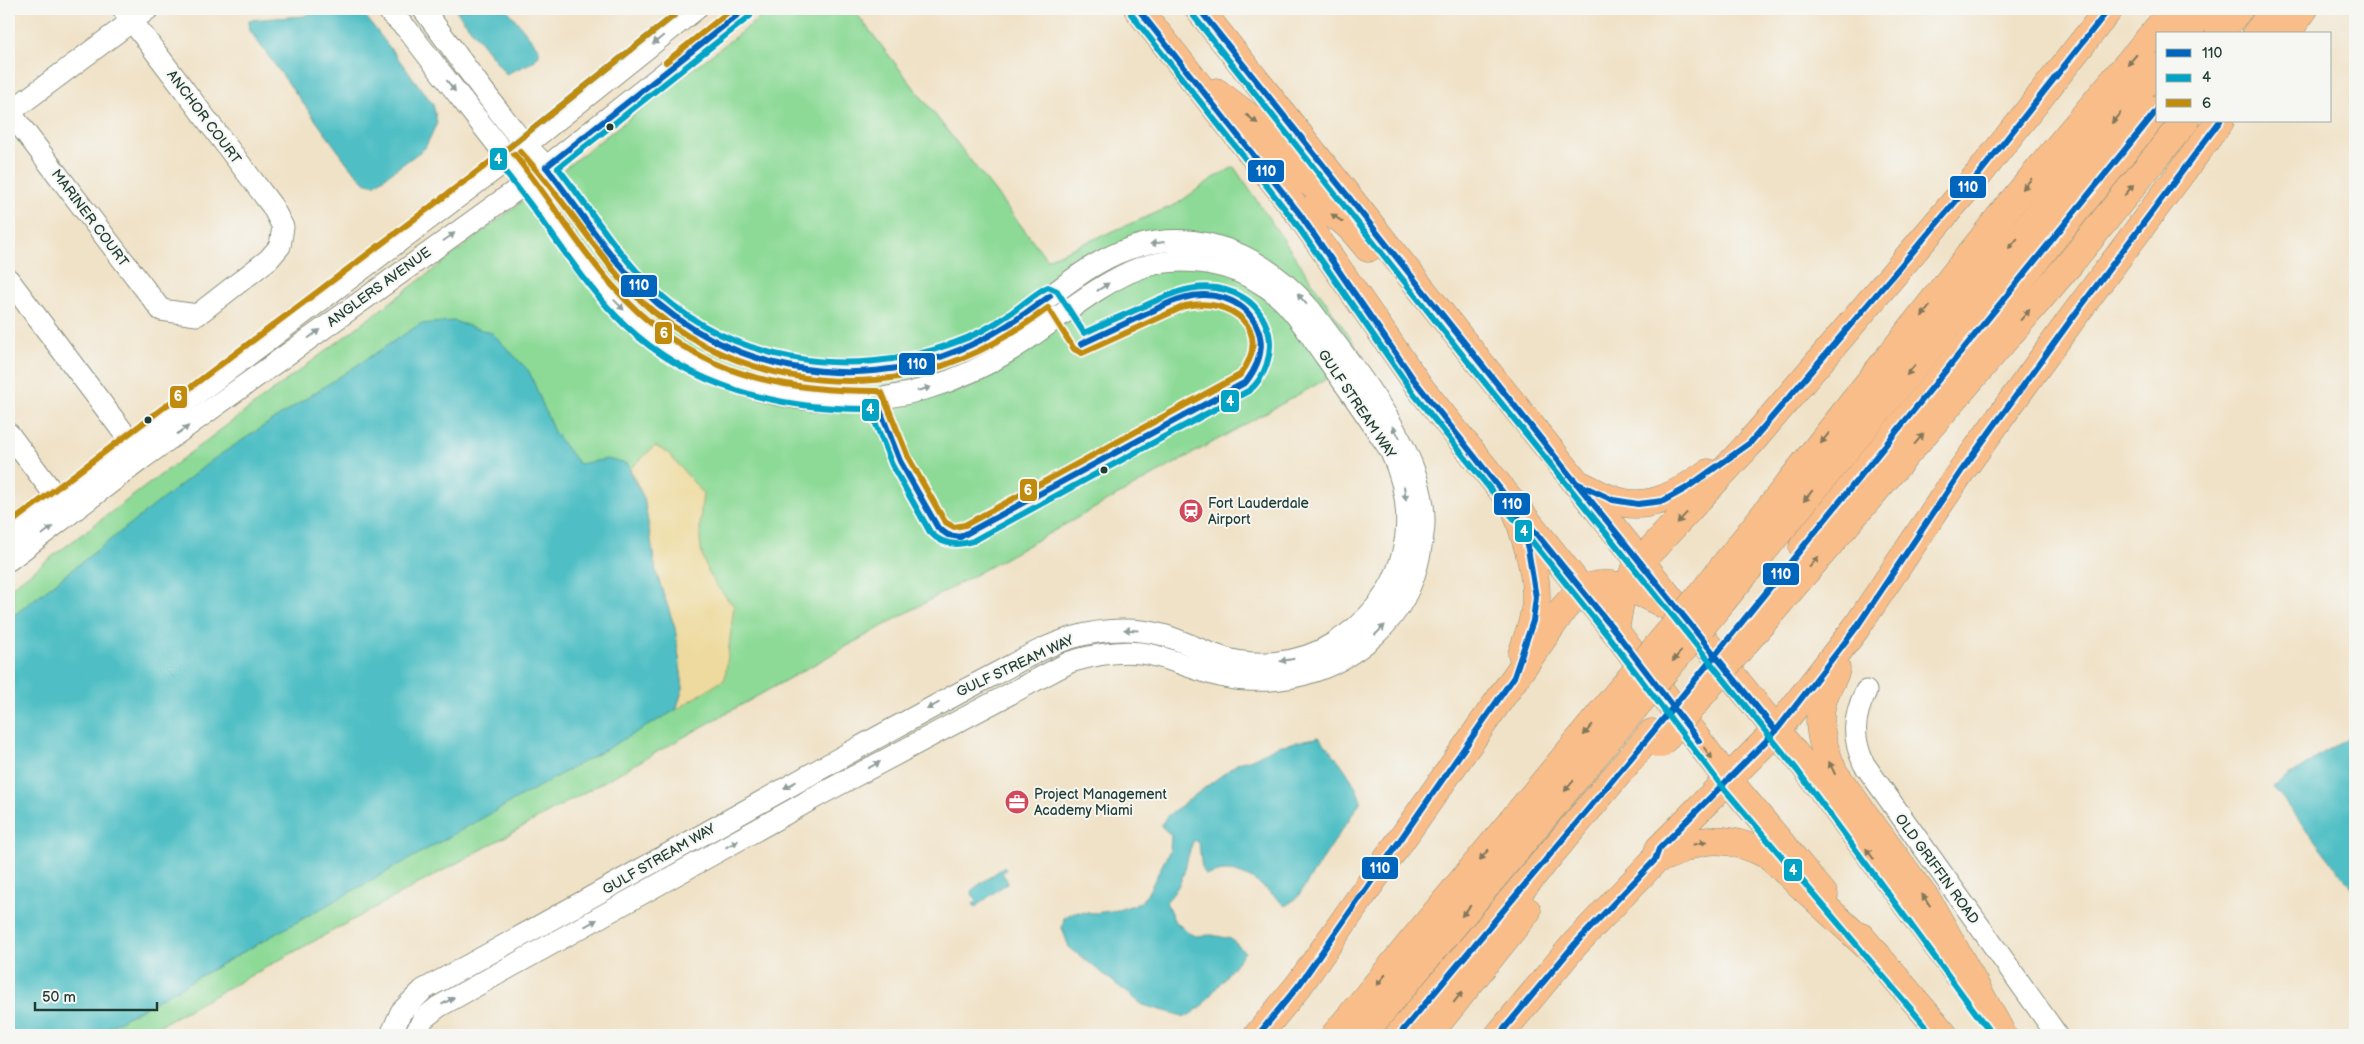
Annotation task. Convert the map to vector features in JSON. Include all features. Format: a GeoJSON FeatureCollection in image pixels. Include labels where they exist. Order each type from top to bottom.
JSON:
{"type":"FeatureCollection","features":[{"type":"Feature","properties":{"kind":"main road"},"geometry":{"type":"LineString","coordinates":[[1138,9],[1299,213],[1414,380],[1581,591],[1615,631],[1728,780],[1944,1035]]}},
{"type":"Feature","properties":{"kind":"main road"},"geometry":{"type":"LineString","coordinates":[[1199,9],[1424,294],[1830,799],[2002,1035]]}},
{"type":"Feature","properties":{"kind":"main road"},"geometry":{"type":"LineString","coordinates":[[1615,631],[1617,607],[1625,587],[1640,562],[1750,442],[1979,174],[2109,9]]}},
{"type":"Feature","properties":{"kind":"main road"},"geometry":{"type":"LineString","coordinates":[[1712,597],[2007,208],[2174,9]]}},
{"type":"Feature","properties":{"kind":"main road"},"geometry":{"type":"LineString","coordinates":[[2187,32],[2205,9]]}},
{"type":"Feature","properties":{"kind":"main road"},"geometry":{"type":"LineString","coordinates":[[2221,32],[2239,9]]}},
{"type":"Feature","properties":{"kind":"main road"},"geometry":{"type":"LineString","coordinates":[[2258,32],[2276,9]]}},
{"type":"Feature","properties":{"kind":"main road"},"geometry":{"type":"LineString","coordinates":[[2287,32],[2304,9]]}},
{"type":"Feature","properties":{"kind":"main road"},"geometry":{"type":"LineString","coordinates":[[1185,68],[1258,124],[1302,177],[1315,186],[1324,187],[1336,182]]}},
{"type":"Feature","properties":{"kind":"main road"},"geometry":{"type":"LineString","coordinates":[[1335,1035],[1626,700],[2156,69]]}},
{"type":"Feature","properties":{"kind":"main road"},"geometry":{"type":"LineString","coordinates":[[1399,1035],[1656,738],[1743,633],[2156,112]]}},
{"type":"Feature","properties":{"kind":"main road"},"geometry":{"type":"LineString","coordinates":[[1743,633],[2071,262],[2184,122]]}},
{"type":"Feature","properties":{"kind":"main road"},"geometry":{"type":"LineString","coordinates":[[1499,1035],[1575,944],[1655,860],[1659,848],[1776,731],[1856,628],[1962,470],[2055,341],[2219,122]]}},
{"type":"Feature","properties":{"kind":"main road"},"geometry":{"type":"LineString","coordinates":[[1299,213],[1318,210],[1335,215],[1356,233],[1396,282],[1424,294]]}},
{"type":"Feature","properties":{"kind":"main road"},"geometry":{"type":"LineString","coordinates":[[1576,482],[1612,500],[1638,504],[1663,501],[1686,489],[1750,442]]}},
{"type":"Feature","properties":{"kind":"main road"},"geometry":{"type":"LineString","coordinates":[[1514,677],[1533,621],[1536,597],[1528,549],[1516,509]]}},
{"type":"Feature","properties":{"kind":"main road"},"geometry":{"type":"LineString","coordinates":[[1258,1035],[1299,985],[1564,608],[1581,591],[1598,586],[1625,587],[1648,595],[1681,614]]}},
{"type":"Feature","properties":{"kind":"main road"},"geometry":{"type":"LineString","coordinates":[[1840,648],[1836,672],[1824,696],[1820,722],[1823,748],[1834,773],[1930,905],[2002,1035]]}},
{"type":"Feature","properties":{"kind":"main road"},"geometry":{"type":"LineString","coordinates":[[1362,1035],[1626,700]]}},
{"type":"Feature","properties":{"kind":"main road"},"geometry":{"type":"LineString","coordinates":[[1428,1035],[1656,738]]}},
{"type":"Feature","properties":{"kind":"main road"},"geometry":{"type":"LineString","coordinates":[[1655,860],[1669,857],[1686,847],[1706,841],[1729,842],[1748,846],[1768,855],[1877,955]]}},
{"type":"Feature","properties":{"kind":"street"},"geometry":{"type":"LineString","coordinates":[[9,112],[127,15],[148,9]]}},
{"type":"Feature","properties":{"kind":"street","name":"GULF STREAM WAY"},"geometry":{"type":"LineString","coordinates":[[415,1035],[423,1019],[438,1007],[822,793],[1070,662],[1096,654],[1124,652],[1148,654],[1209,672],[1246,680],[1279,679],[1314,673],[1332,666],[1364,645],[1394,616],[1412,581],[1422,540],[1424,522],[1420,489],[1400,437],[1310,310],[1283,280],[1241,254],[1208,244],[1170,242],[1136,247],[1099,262],[1003,329],[945,356],[921,363],[872,372],[812,372],[783,367],[724,347],[673,316],[647,294],[628,274],[546,167],[526,145],[423,9]]}},
{"type":"Feature","properties":{"kind":"street","name":"ANGLERS AVENUE"},"geometry":{"type":"LineString","coordinates":[[9,560],[137,450],[696,9]]}},
{"type":"Feature","properties":{"kind":"street","name":"ANGLERS AVENUE"},"geometry":{"type":"LineString","coordinates":[[9,535],[57,498],[137,450],[526,182],[745,9]]}},
{"type":"Feature","properties":{"kind":"street","name":"GULF STREAM WAY"},"geometry":{"type":"LineString","coordinates":[[391,1035],[401,1012],[423,990],[944,700],[1049,647],[1088,633],[1137,630],[1163,635],[1216,656],[1242,662],[1266,664],[1301,657],[1333,644],[1368,617],[1389,589],[1404,551],[1407,530],[1404,489],[1400,470],[1390,450],[1299,318],[1274,293],[1249,277],[1229,268],[1189,261],[1163,262],[1143,267],[1107,285],[1009,352],[960,377],[933,387],[876,400],[842,402],[813,400],[785,396],[730,380],[670,349],[645,330],[606,291],[526,182],[392,11]]}},
{"type":"Feature","properties":{"kind":"street","name":"ANCHOR COURT"},"geometry":{"type":"LineString","coordinates":[[127,15],[272,206],[283,227],[280,246],[269,259],[197,315],[178,314]]}},
{"type":"Feature","properties":{"kind":"street"},"geometry":{"type":"LineString","coordinates":[[428,56],[448,42]]}},
{"type":"Feature","properties":{"kind":"street","name":"MARINER COURT"},"geometry":{"type":"LineString","coordinates":[[9,112],[161,310],[178,314]]}},
{"type":"Feature","properties":{"kind":"street"},"geometry":{"type":"LineString","coordinates":[[9,280],[137,450]]}},
{"type":"Feature","properties":{"kind":"street"},"geometry":{"type":"LineString","coordinates":[[9,434],[57,498]]}},
{"type":"Feature","properties":{"kind":"street","name":"OLD GRIFFIN ROAD"},"geometry":{"type":"LineString","coordinates":[[1866,691],[1858,708],[1854,726],[1856,745],[1864,764],[2057,1035]]}},
{"type":"Feature","properties":{"kind":"green space"},"geometry":{"type":"Polygon","coordinates":[[[771,9],[853,9],[1047,259],[1177,204],[1212,179],[1234,167],[1364,358],[499,840],[142,1035],[9,1035],[9,589],[432,271],[771,9]]]}},
{"type":"Feature","properties":{"kind":"sand"},"geometry":{"type":"Polygon","coordinates":[[[655,446],[668,453],[703,493],[700,527],[702,554],[712,579],[734,606],[725,679],[676,710],[683,688],[675,628],[656,572],[644,498],[630,469],[655,446]]]}},
{"type":"Feature","properties":{"kind":"water"},"geometry":{"type":"Polygon","coordinates":[[[321,9],[360,9],[433,104],[437,123],[425,148],[374,185],[365,182],[350,167],[250,31],[249,20],[304,16],[321,9]]]}},
{"type":"Feature","properties":{"kind":"water"},"geometry":{"type":"Polygon","coordinates":[[[455,9],[507,9],[539,49],[539,55],[533,62],[506,74],[455,9]]]}},
{"type":"Feature","properties":{"kind":"water"},"geometry":{"type":"Polygon","coordinates":[[[453,321],[492,333],[529,371],[554,432],[579,464],[607,459],[628,464],[633,479],[644,498],[656,572],[675,628],[683,688],[676,710],[95,1035],[9,1035],[9,619],[215,458],[420,324],[453,321]]]}},
{"type":"Feature","properties":{"kind":"water"},"geometry":{"type":"Polygon","coordinates":[[[2353,734],[2355,737],[2355,892],[2273,787],[2353,734]]]}},
{"type":"Feature","properties":{"kind":"water"},"geometry":{"type":"Polygon","coordinates":[[[1319,737],[1349,775],[1361,801],[1297,898],[1285,906],[1273,894],[1242,874],[1220,871],[1206,875],[1202,870],[1199,844],[1194,840],[1182,879],[1166,902],[1175,922],[1194,936],[1212,935],[1231,939],[1245,952],[1201,1007],[1186,1017],[1143,1005],[1069,947],[1062,928],[1064,918],[1074,912],[1095,913],[1118,910],[1140,903],[1149,891],[1170,850],[1171,835],[1161,826],[1166,817],[1238,763],[1252,759],[1278,746],[1319,737]]]}},
{"type":"Feature","properties":{"kind":"water"},"geometry":{"type":"Polygon","coordinates":[[[1004,867],[1006,870],[1002,873],[1007,883],[975,907],[973,904],[977,900],[972,894],[973,889],[1004,867]]]}},
{"type":"Feature","properties":{"kind":"transit line","name":"4"},"geometry":{"type":"LineString","coordinates":[[682,9],[502,153],[498,158],[499,164],[601,300],[625,325],[651,347],[679,365],[708,380],[739,391],[803,405],[870,409],[892,465],[930,532],[940,540],[956,544],[973,541],[1250,390],[1260,379],[1267,365],[1270,349],[1269,334],[1265,323],[1260,313],[1249,301],[1230,291],[1217,288],[1204,287],[1178,292],[1084,333],[1057,291],[1048,287],[1038,292],[998,322],[969,337],[914,355],[873,361],[832,362],[791,357],[751,347],[714,331],[678,309],[634,268],[558,168],[750,16]]}},
{"type":"Feature","properties":{"kind":"transit line","name":"6"},"geometry":{"type":"LineString","coordinates":[[9,524],[502,153],[682,9]]}},
{"type":"Feature","properties":{"kind":"transit line","name":"6"},"geometry":{"type":"LineString","coordinates":[[666,62],[732,9]]}},
{"type":"Feature","properties":{"kind":"transit line","name":"110"},"geometry":{"type":"LineString","coordinates":[[546,167],[745,9]]}},
{"type":"Feature","properties":{"kind":"transit line","name":"110"},"geometry":{"type":"LineString","coordinates":[[1138,9],[1299,213],[1414,380],[1516,509],[1528,549],[1536,597],[1533,621],[1514,677],[1299,985],[1258,1035]]}},
{"type":"Feature","properties":{"kind":"transit line","name":"110"},"geometry":{"type":"LineString","coordinates":[[1199,9],[1576,483],[1613,500],[1638,504],[1663,501],[1685,489],[1750,443],[1979,174],[2109,9]]}},
{"type":"Feature","properties":{"kind":"transit line","name":"4"},"geometry":{"type":"LineString","coordinates":[[1131,14],[1292,218],[1414,394],[1608,636],[1721,785],[1933,1035]]}},
{"type":"Feature","properties":{"kind":"transit line","name":"4"},"geometry":{"type":"LineString","coordinates":[[1192,14],[1469,363],[1797,770],[1992,1035]]}},
{"type":"Feature","properties":{"kind":"transit line","name":"110"},"geometry":{"type":"LineString","coordinates":[[1399,1035],[1652,733],[2156,111]]}},
{"type":"Feature","properties":{"kind":"transit line","name":"110"},"geometry":{"type":"LineString","coordinates":[[1499,1035],[1575,944],[1655,860],[1659,849],[1776,731],[1856,628],[1962,470],[2073,317],[2219,122]]}},
{"type":"Feature","properties":{"kind":"transit line","name":"6"},"geometry":{"type":"LineString","coordinates":[[514,154],[586,253],[612,285],[640,314],[669,337],[700,356],[731,370],[765,380],[800,386],[837,390],[877,391],[882,393],[908,457],[945,522],[954,527],[965,525],[1240,375],[1250,359],[1253,344],[1250,331],[1243,320],[1232,312],[1218,306],[1202,304],[1185,306],[1082,353],[1074,349],[1048,308],[986,348],[963,358],[921,372],[878,380],[834,381],[790,375],[748,364],[707,347],[670,324],[636,296],[614,271],[559,197],[520,151]]}},
{"type":"Feature","properties":{"kind":"transit line","name":"110"},"geometry":{"type":"LineString","coordinates":[[546,167],[616,260],[642,289],[675,317],[711,339],[750,356],[791,367],[834,372],[876,371],[918,364],[959,350],[995,333],[1050,296]]}},
{"type":"Feature","properties":{"kind":"transit line","name":"110"},"geometry":{"type":"LineString","coordinates":[[876,400],[900,461],[938,528],[948,535],[960,537],[1246,382],[1258,362],[1261,347],[1256,325],[1243,308],[1225,298],[1204,295],[1171,302],[1081,344]]}},
{"type":"Feature","properties":{"kind":"transit line","name":"110"},"geometry":{"type":"LineString","coordinates":[[1574,480],[1776,731]]}},
{"type":"Feature","properties":{"kind":"transit line","name":"110"},"geometry":{"type":"LineString","coordinates":[[1526,521],[1615,631],[1699,741]]}},
{"type":"Feature","properties":{"kind":"place","name":"Fort Lauderdale Airport"},"geometry":{"type":"Point","coordinates":[1191,511]}},
{"type":"Feature","properties":{"kind":"place","name":"Project Management Academy Miami"},"geometry":{"type":"Point","coordinates":[1017,802]}}]}
